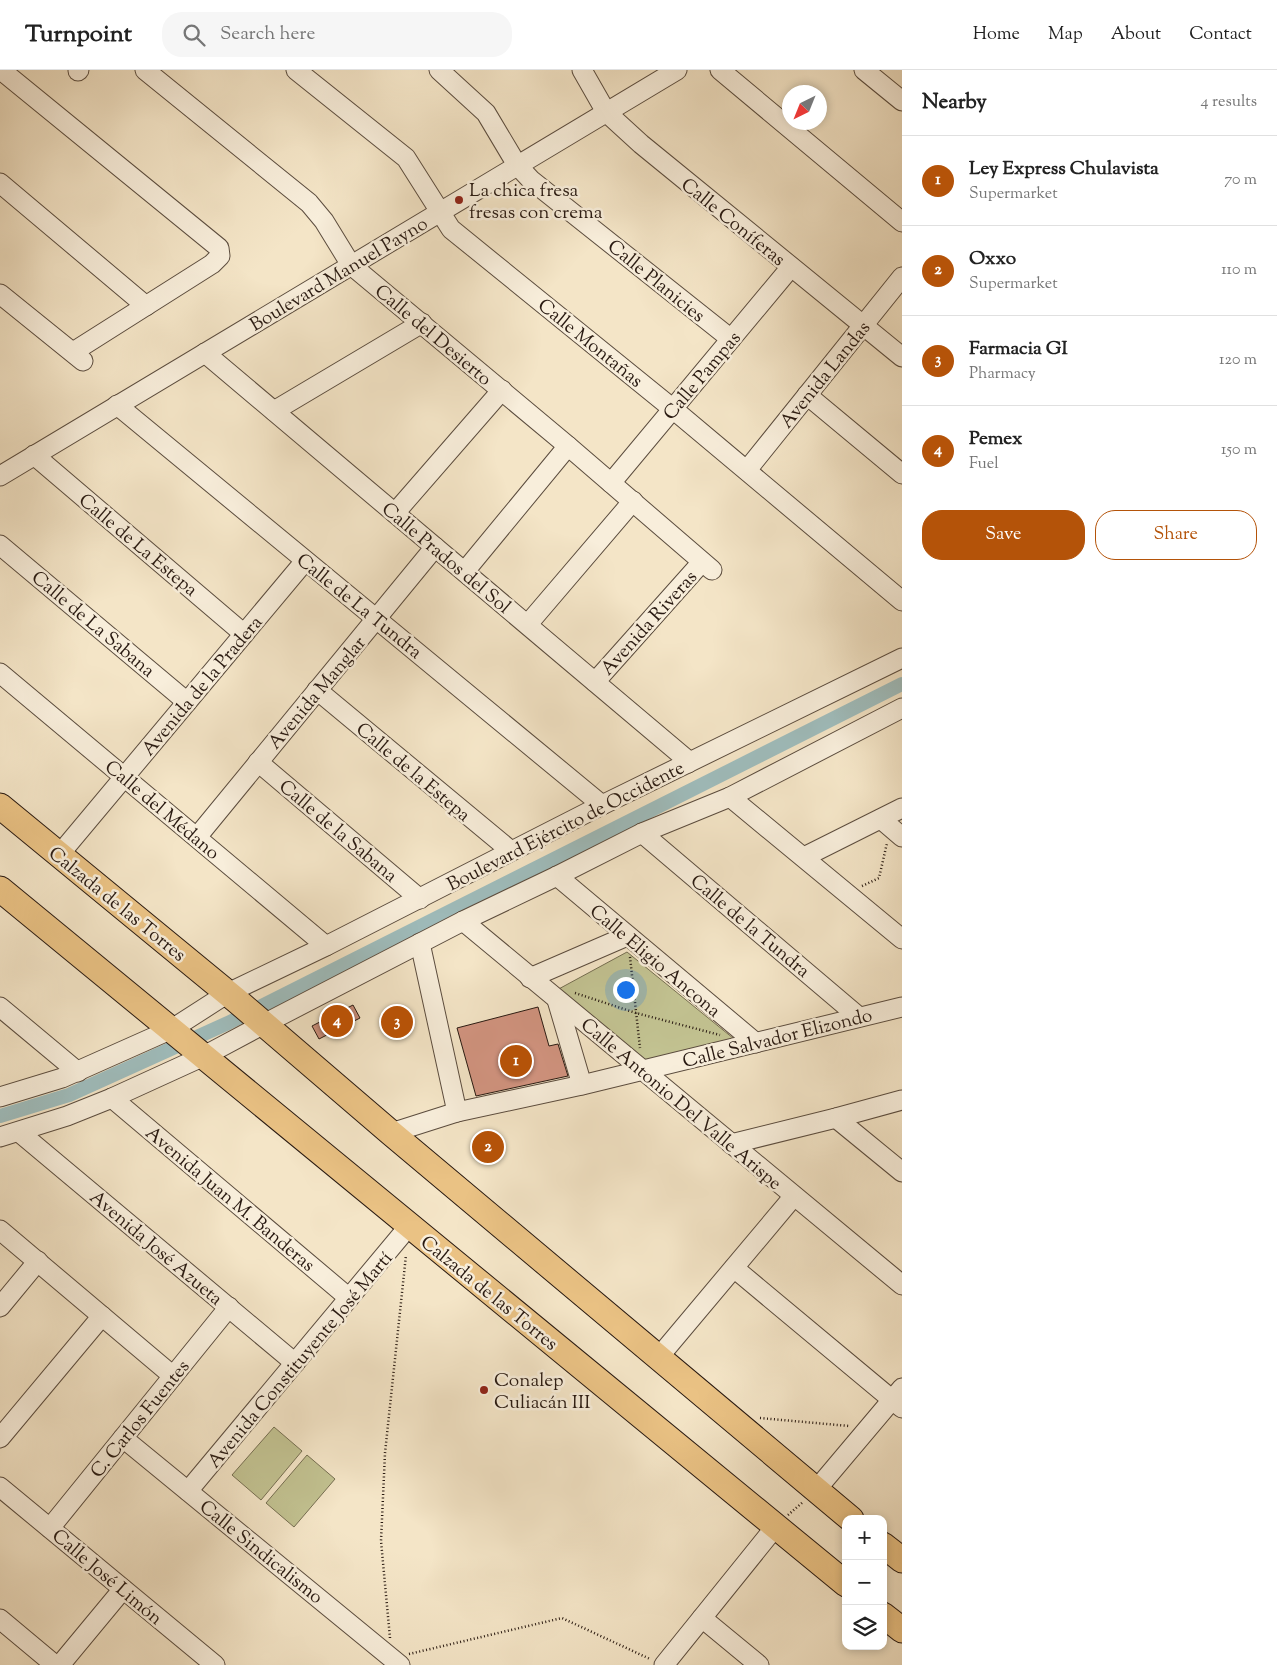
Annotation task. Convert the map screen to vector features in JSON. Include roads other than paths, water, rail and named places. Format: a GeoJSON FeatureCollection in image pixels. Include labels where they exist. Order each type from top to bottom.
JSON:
{"type":"FeatureCollection","features":[{"type":"Feature","properties":{"kind":"main road","name":"Calzada de las Torres"},"geometry":{"type":"LineString","coordinates":[[0,806],[246,1008],[390,1133],[846,1515]]}},
{"type":"Feature","properties":{"kind":"main road","name":"Calzada de las Torres"},"geometry":{"type":"LineString","coordinates":[[0,889],[842,1581]]}},
{"type":"Feature","properties":{"kind":"main road"},"geometry":{"type":"LineString","coordinates":[[887,1548],[902,1560]]}},
{"type":"Feature","properties":{"kind":"main road"},"geometry":{"type":"LineString","coordinates":[[887,1618],[902,1630]]}},
{"type":"Feature","properties":{"kind":"street"},"geometry":{"type":"LineString","coordinates":[[0,294],[78,356],[146,306],[212,264],[220,256],[219,248],[1,70]]}},
{"type":"Feature","properties":{"kind":"street","name":"Calle del Desierto"},"geometry":{"type":"LineString","coordinates":[[145,70],[309,203],[324,222],[351,265],[502,390],[707,566]]}},
{"type":"Feature","properties":{"kind":"street","name":"Calle Montañas"},"geometry":{"type":"LineString","coordinates":[[296,70],[406,158],[451,229],[747,470],[902,601]]}},
{"type":"Feature","properties":{"kind":"street","name":"Calle Planicies"},"geometry":{"type":"LineString","coordinates":[[440,70],[486,112],[517,165],[531,180],[731,339]]}},
{"type":"Feature","properties":{"kind":"street","name":"Calle Coníferas"},"geometry":{"type":"LineString","coordinates":[[582,70],[606,112],[641,144],[902,357]]}},
{"type":"Feature","properties":{"kind":"street","name":"Boulevard Manuel Payno"},"geometry":{"type":"LineString","coordinates":[[0,475],[676,70]]}},
{"type":"Feature","properties":{"kind":"street"},"geometry":{"type":"LineString","coordinates":[[720,70],[902,222]]}},
{"type":"Feature","properties":{"kind":"street"},"geometry":{"type":"LineString","coordinates":[[864,70],[902,101]]}},
{"type":"Feature","properties":{"kind":"street"},"geometry":{"type":"LineString","coordinates":[[0,183],[146,306]]}},
{"type":"Feature","properties":{"kind":"street","name":"Calle Pampas"},"geometry":{"type":"LineString","coordinates":[[611,483],[791,267]]}},
{"type":"Feature","properties":{"kind":"street","name":"Avenida Landas"},"geometry":{"type":"LineString","coordinates":[[747,470],[902,277]]}},
{"type":"Feature","properties":{"kind":"street"},"geometry":{"type":"LineString","coordinates":[[274,411],[422,323]]}},
{"type":"Feature","properties":{"kind":"street","name":"Calle Prados del Sol"},"geometry":{"type":"LineString","coordinates":[[205,353],[528,624],[685,758],[688,763]]}},
{"type":"Feature","properties":{"kind":"street"},"geometry":{"type":"LineString","coordinates":[[395,513],[502,390]]}},
{"type":"Feature","properties":{"kind":"street"},"geometry":{"type":"LineString","coordinates":[[807,395],[902,474]]}},
{"type":"Feature","properties":{"kind":"street","name":"Calle de La Tundra"},"geometry":{"type":"LineString","coordinates":[[117,405],[602,806]]}},
{"type":"Feature","properties":{"kind":"street"},"geometry":{"type":"LineString","coordinates":[[464,571],[568,446]]}},
{"type":"Feature","properties":{"kind":"street","name":"Calle de La Estepa"},"geometry":{"type":"LineString","coordinates":[[34,455],[244,634]]}},
{"type":"Feature","properties":{"kind":"street"},"geometry":{"type":"LineString","coordinates":[[528,624],[633,501]]}},
{"type":"Feature","properties":{"kind":"street","name":"Calle de La Sabana"},"geometry":{"type":"LineString","coordinates":[[0,545],[187,702]]}},
{"type":"Feature","properties":{"kind":"street","name":"Avenida Manglar"},"geometry":{"type":"LineString","coordinates":[[197,836],[435,547]]}},
{"type":"Feature","properties":{"kind":"street","name":"Avenida de la Pradera"},"geometry":{"type":"LineString","coordinates":[[59,855],[305,561]]}},
{"type":"Feature","properties":{"kind":"street","name":"Avenida Riveras"},"geometry":{"type":"LineString","coordinates":[[595,682],[707,566]]}},
{"type":"Feature","properties":{"kind":"street","name":"Boulevard Ejército de Occidente"},"geometry":{"type":"LineString","coordinates":[[246,1008],[326,946],[511,851],[902,658]]}},
{"type":"Feature","properties":{"kind":"street","name":"Calle del Médano"},"geometry":{"type":"LineString","coordinates":[[0,673],[197,836],[326,946]]}},
{"type":"Feature","properties":{"kind":"street","name":"Calle de la Estepa"},"geometry":{"type":"LineString","coordinates":[[318,690],[511,851]]}},
{"type":"Feature","properties":{"kind":"street","name":"Boulevard Ejército de Occidente"},"geometry":{"type":"LineString","coordinates":[[246,1008],[420,943],[642,833],[730,797],[902,708]]}},
{"type":"Feature","properties":{"kind":"street","name":"Calle de la Sabana"},"geometry":{"type":"LineString","coordinates":[[258,762],[420,898]]}},
{"type":"Feature","properties":{"kind":"street"},"geometry":{"type":"LineString","coordinates":[[730,797],[902,938]]}},
{"type":"Feature","properties":{"kind":"street"},"geometry":{"type":"LineString","coordinates":[[804,857],[891,828],[902,808]]}},
{"type":"Feature","properties":{"kind":"street","name":"Calle de la Tundra"},"geometry":{"type":"LineString","coordinates":[[642,833],[859,1017]]}},
{"type":"Feature","properties":{"kind":"street","name":"Calle Eligio Ancona"},"geometry":{"type":"LineString","coordinates":[[557,876],[756,1043]]}},
{"type":"Feature","properties":{"kind":"street","name":"Calle Antonio Del Valle Arispe"},"geometry":{"type":"LineString","coordinates":[[463,921],[902,1285]]}},
{"type":"Feature","properties":{"kind":"street"},"geometry":{"type":"LineString","coordinates":[[530,978],[627,936]]}},
{"type":"Feature","properties":{"kind":"street"},"geometry":{"type":"LineString","coordinates":[[420,943],[456,1112]]}},
{"type":"Feature","properties":{"kind":"street"},"geometry":{"type":"LineString","coordinates":[[557,1000],[582,1085]]}},
{"type":"Feature","properties":{"kind":"street"},"geometry":{"type":"LineString","coordinates":[[0,1007],[78,1072]]}},
{"type":"Feature","properties":{"kind":"street","name":"Calle Salvador Elizondo"},"geometry":{"type":"LineString","coordinates":[[390,1133],[456,1112],[582,1085],[902,1007]]}},
{"type":"Feature","properties":{"kind":"street"},"geometry":{"type":"LineString","coordinates":[[0,1137],[67,1116],[112,1098],[186,1041],[246,1008]]}},
{"type":"Feature","properties":{"kind":"street"},"geometry":{"type":"LineString","coordinates":[[0,1097],[186,1041],[246,1008]]}},
{"type":"Feature","properties":{"kind":"street","name":"Avenida Juan M. Banderas"},"geometry":{"type":"LineString","coordinates":[[112,1098],[350,1298]]}},
{"type":"Feature","properties":{"kind":"street"},"geometry":{"type":"LineString","coordinates":[[731,1144],[902,1100]]}},
{"type":"Feature","properties":{"kind":"street"},"geometry":{"type":"LineString","coordinates":[[836,1118],[902,1172]]}},
{"type":"Feature","properties":{"kind":"street","name":"Avenida José Azueta"},"geometry":{"type":"LineString","coordinates":[[19,1132],[295,1363]]}},
{"type":"Feature","properties":{"kind":"street"},"geometry":{"type":"LineString","coordinates":[[658,1358],[794,1196]]}},
{"type":"Feature","properties":{"kind":"street","name":"Avenida Constituyente José Martí"},"geometry":{"type":"LineString","coordinates":[[188,1491],[409,1226]]}},
{"type":"Feature","properties":{"kind":"street"},"geometry":{"type":"LineString","coordinates":[[0,1230],[173,1376]]}},
{"type":"Feature","properties":{"kind":"street"},"geometry":{"type":"LineString","coordinates":[[0,1307],[38,1261]]}},
{"type":"Feature","properties":{"kind":"street"},"geometry":{"type":"LineString","coordinates":[[734,1268],[899,1398],[868,1428],[816,1490]]}},
{"type":"Feature","properties":{"kind":"street","name":"C. Carlos Fuentes"},"geometry":{"type":"LineString","coordinates":[[50,1528],[229,1307]]}},
{"type":"Feature","properties":{"kind":"street"},"geometry":{"type":"LineString","coordinates":[[0,1438],[102,1316]]}},
{"type":"Feature","properties":{"kind":"street","name":"Calle Sindicalismo"},"geometry":{"type":"LineString","coordinates":[[123,1438],[393,1663]]}},
{"type":"Feature","properties":{"kind":"street","name":"Calle José Limón"},"geometry":{"type":"LineString","coordinates":[[0,1487],[215,1665]]}},
{"type":"Feature","properties":{"kind":"street"},"geometry":{"type":"LineString","coordinates":[[660,1663],[702,1618],[776,1526]]}},
{"type":"Feature","properties":{"kind":"street"},"geometry":{"type":"LineString","coordinates":[[60,1665],[123,1589]]}},
{"type":"Feature","properties":{"kind":"street"},"geometry":{"type":"LineString","coordinates":[[702,1618],[759,1665]]}},
{"type":"Feature","properties":{"kind":"street"},"geometry":{"type":"LineString","coordinates":[[0,1619],[55,1665]]}},
{"type":"Feature","properties":{"kind":"waterway"},"geometry":{"type":"LineString","coordinates":[[0,1116],[69,1095],[228,1023],[902,684]]}},
{"type":"Feature","properties":{"kind":"place","name":"La chica fresa fresas con crema"},"geometry":{"type":"Point","coordinates":[459,200]}},
{"type":"Feature","properties":{"kind":"place","name":"Pemex"},"geometry":{"type":"Point","coordinates":[337,1021]}},
{"type":"Feature","properties":{"kind":"place","name":"Farmacia GI"},"geometry":{"type":"Point","coordinates":[397,1022]}},
{"type":"Feature","properties":{"kind":"place","name":"Ley Express Chulavista"},"geometry":{"type":"Point","coordinates":[516,1061]}},
{"type":"Feature","properties":{"kind":"place","name":"Oxxo"},"geometry":{"type":"Point","coordinates":[488,1147]}},
{"type":"Feature","properties":{"kind":"place","name":"Conalep Culiacán III"},"geometry":{"type":"Point","coordinates":[484,1390]}}]}
